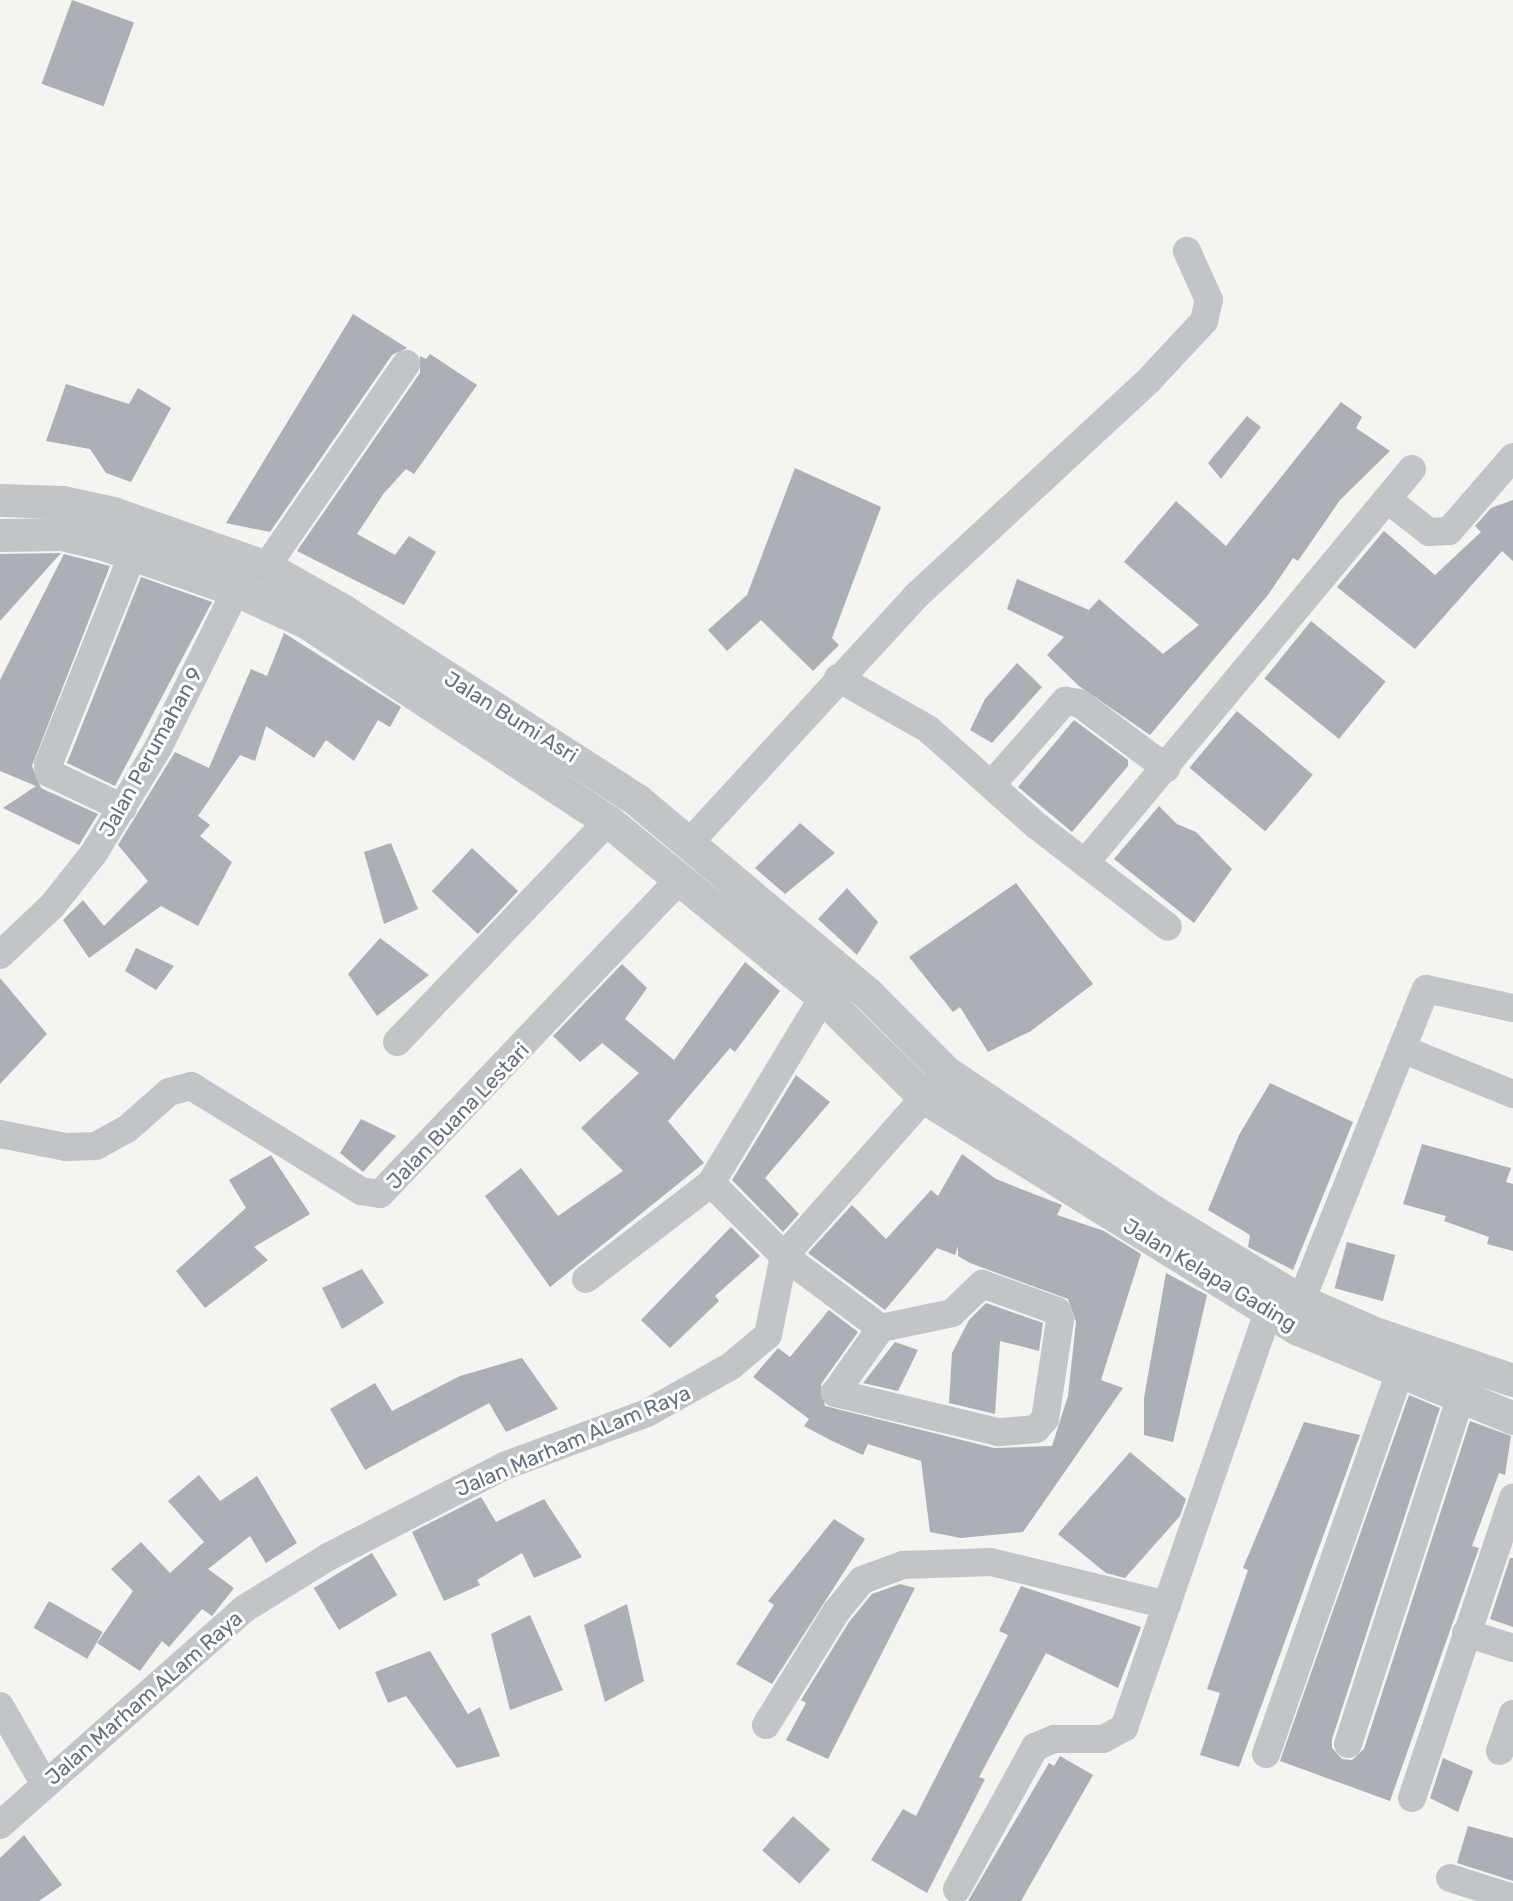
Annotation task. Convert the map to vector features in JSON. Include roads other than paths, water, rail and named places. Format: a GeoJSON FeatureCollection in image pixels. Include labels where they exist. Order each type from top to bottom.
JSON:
{"type":"FeatureCollection","features":[{"type":"Feature","properties":{"kind":"street"},"geometry":{"type":"LineString","coordinates":[[690,842],[838,678],[916,596],[1150,380],[1204,321],[1209,300],[1187,252]]}},
{"type":"Feature","properties":{"kind":"street"},"geometry":{"type":"LineString","coordinates":[[266,567],[406,364]]}},
{"type":"Feature","properties":{"kind":"street"},"geometry":{"type":"LineString","coordinates":[[1388,500],[1429,532],[1449,531],[1513,457]]}},
{"type":"Feature","properties":{"kind":"street"},"geometry":{"type":"LineString","coordinates":[[1085,863],[1412,470]]}},
{"type":"Feature","properties":{"kind":"street","name":"Jalan Bumi Asri"},"geometry":{"type":"LineString","coordinates":[[0,500],[63,502],[113,513],[266,567],[337,624],[608,821],[681,878],[823,997],[925,1098]]}},
{"type":"Feature","properties":{"kind":"street","name":"Jalan Bumi Asri"},"geometry":{"type":"LineString","coordinates":[[0,535],[61,534],[133,554],[337,624],[586,764],[690,842],[900,1022],[946,1072]]}},
{"type":"Feature","properties":{"kind":"street"},"geometry":{"type":"LineString","coordinates":[[123,808],[49,772],[48,765],[133,554]]}},
{"type":"Feature","properties":{"kind":"street","name":"Jalan Perumahan 9"},"geometry":{"type":"LineString","coordinates":[[0,954],[76,878],[123,808],[236,590]]}},
{"type":"Feature","properties":{"kind":"street"},"geometry":{"type":"LineString","coordinates":[[838,678],[928,729],[1085,863],[1168,927]]}},
{"type":"Feature","properties":{"kind":"street"},"geometry":{"type":"LineString","coordinates":[[992,784],[1065,701],[1079,703],[1166,768]]}},
{"type":"Feature","properties":{"kind":"street"},"geometry":{"type":"LineString","coordinates":[[398,1042],[608,821]]}},
{"type":"Feature","properties":{"kind":"street","name":"Jalan Buana Lestari"},"geometry":{"type":"LineString","coordinates":[[0,1134],[66,1147],[96,1146],[127,1129],[169,1092],[191,1086],[360,1191],[380,1194],[681,878]]}},
{"type":"Feature","properties":{"kind":"street"},"geometry":{"type":"LineString","coordinates":[[1301,1301],[1426,989],[1513,1008]]}},
{"type":"Feature","properties":{"kind":"street"},"geometry":{"type":"LineString","coordinates":[[586,1279],[711,1183],[823,997]]}},
{"type":"Feature","properties":{"kind":"street"},"geometry":{"type":"LineString","coordinates":[[1402,1049],[1513,1094]]}},
{"type":"Feature","properties":{"kind":"street"},"geometry":{"type":"LineString","coordinates":[[784,1256],[946,1072]]}},
{"type":"Feature","properties":{"kind":"street","name":"Jalan Kelapa Gading"},"geometry":{"type":"LineString","coordinates":[[946,1072],[1153,1211],[1301,1301],[1377,1334],[1513,1380]]}},
{"type":"Feature","properties":{"kind":"street","name":"Jalan Kelapa Gading"},"geometry":{"type":"LineString","coordinates":[[925,1098],[1268,1313],[1513,1418]]}},
{"type":"Feature","properties":{"kind":"street"},"geometry":{"type":"LineString","coordinates":[[711,1183],[784,1256],[881,1328],[952,1313],[982,1284],[1051,1308],[1060,1320],[1045,1419],[1036,1429],[998,1432],[835,1393],[881,1328]]}},
{"type":"Feature","properties":{"kind":"street","name":"Jalan Marham ALam Raya"},"geometry":{"type":"LineString","coordinates":[[0,1825],[244,1609],[328,1557],[504,1466],[647,1413],[731,1366],[768,1335],[784,1256]]}},
{"type":"Feature","properties":{"kind":"street"},"geometry":{"type":"LineString","coordinates":[[957,1889],[1035,1747],[1054,1738],[1103,1739],[1124,1728],[1268,1313]]}},
{"type":"Feature","properties":{"kind":"street"},"geometry":{"type":"LineString","coordinates":[[1266,1754],[1400,1371]]}},
{"type":"Feature","properties":{"kind":"street"},"geometry":{"type":"LineString","coordinates":[[1348,1744],[1461,1396]]}},
{"type":"Feature","properties":{"kind":"street"},"geometry":{"type":"LineString","coordinates":[[1412,1798],[1513,1498]]}},
{"type":"Feature","properties":{"kind":"street"},"geometry":{"type":"LineString","coordinates":[[766,1725],[836,1612],[862,1580],[903,1565],[991,1562],[1167,1605]]}},
{"type":"Feature","properties":{"kind":"street"},"geometry":{"type":"LineString","coordinates":[[1466,1633],[1513,1648]]}},
{"type":"Feature","properties":{"kind":"street"},"geometry":{"type":"LineString","coordinates":[[0,1706],[45,1785]]}},
{"type":"Feature","properties":{"kind":"street"},"geometry":{"type":"LineString","coordinates":[[1500,1751],[1513,1713]]}},
{"type":"Feature","properties":{"kind":"street"},"geometry":{"type":"LineString","coordinates":[[1450,1878],[1513,1898]]}}]}
